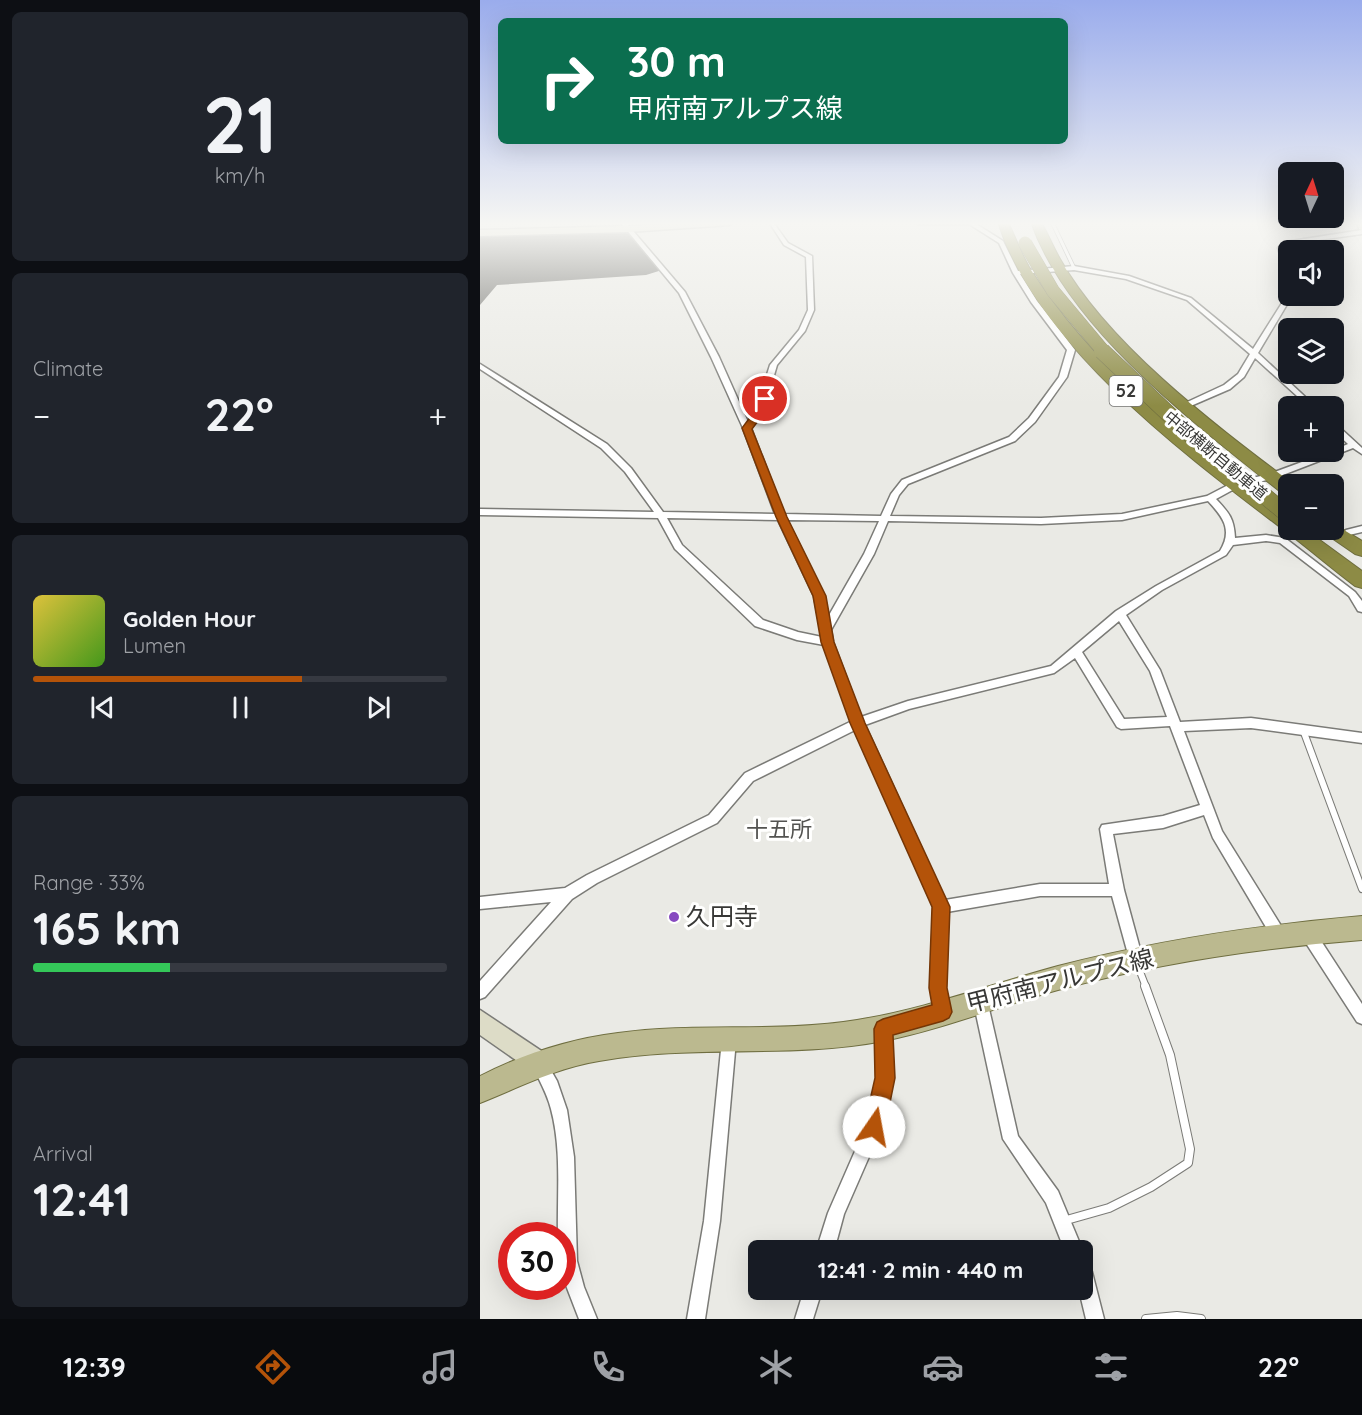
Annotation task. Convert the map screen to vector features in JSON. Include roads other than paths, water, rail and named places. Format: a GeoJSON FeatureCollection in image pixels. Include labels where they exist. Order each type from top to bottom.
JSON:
{"type":"FeatureCollection","features":[{"type":"Feature","properties":{"kind":"highway","name":"52"},"geometry":{"type":"LineString","coordinates":[[1030,284],[1073,336],[1132,398],[1235,485],[1278,517]]}},
{"type":"Feature","properties":{"kind":"highway","name":"中部横断自動車道"},"geometry":{"type":"LineString","coordinates":[[1047,284],[1093,342],[1195,439],[1278,507]]}},
{"type":"Feature","properties":{"kind":"highway","name":"中部横断自動車道"},"geometry":{"type":"LineString","coordinates":[[1061,284],[1106,340],[1139,373],[1209,435],[1278,490]]}},
{"type":"Feature","properties":{"kind":"highway","name":"52"},"geometry":{"type":"LineString","coordinates":[[1075,284],[1088,308],[1130,353],[1186,406],[1278,481]]}},
{"type":"Feature","properties":{"kind":"highway"},"geometry":{"type":"LineString","coordinates":[[1351,533],[1362,550]]}},
{"type":"Feature","properties":{"kind":"highway"},"geometry":{"type":"LineString","coordinates":[[1307,540],[1362,581]]}},
{"type":"Feature","properties":{"kind":"highway"},"geometry":{"type":"LineString","coordinates":[[1323,540],[1362,568]]}},
{"type":"Feature","properties":{"kind":"main road","name":"甲府南アルプス線"},"geometry":{"type":"LineString","coordinates":[[480,1090],[538,1062],[582,1051],[639,1042],[819,1036],[883,1029],[1060,977],[1136,960],[1278,934],[1362,928]]}},
{"type":"Feature","properties":{"kind":"street"},"geometry":{"type":"LineString","coordinates":[[675,284],[682,292],[715,357],[747,428],[781,517],[819,596],[828,642],[858,723],[941,907],[938,988],[943,1012]]}},
{"type":"Feature","properties":{"kind":"street"},"geometry":{"type":"LineString","coordinates":[[747,428],[759,413],[774,365],[802,331],[811,310],[810,284]]}},
{"type":"Feature","properties":{"kind":"street"},"geometry":{"type":"LineString","coordinates":[[826,629],[869,554],[895,495],[905,482],[1012,439],[1032,420],[1062,377],[1071,350],[1034,302],[1026,284]]}},
{"type":"Feature","properties":{"kind":"street"},"geometry":{"type":"LineString","coordinates":[[1146,284],[1189,298],[1301,396]]}},
{"type":"Feature","properties":{"kind":"street"},"geometry":{"type":"LineString","coordinates":[[1186,406],[1227,387],[1241,375],[1283,306]]}},
{"type":"Feature","properties":{"kind":"street"},"geometry":{"type":"LineString","coordinates":[[480,366],[604,446],[628,470],[661,515],[678,547],[759,623],[797,636],[828,642]]}},
{"type":"Feature","properties":{"kind":"street"},"geometry":{"type":"LineString","coordinates":[[1344,436],[1362,452]]}},
{"type":"Feature","properties":{"kind":"street"},"geometry":{"type":"LineString","coordinates":[[480,512],[886,518],[1083,519],[1122,517],[1210,498],[1235,485],[1272,476],[1353,445]]}},
{"type":"Feature","properties":{"kind":"street"},"geometry":{"type":"LineString","coordinates":[[480,992],[567,894],[592,879],[713,819],[749,777],[858,723],[908,705],[1054,669],[1120,614],[1159,588],[1223,553],[1230,542],[1230,525],[1226,515],[1210,498]]}},
{"type":"Feature","properties":{"kind":"street"},"geometry":{"type":"LineString","coordinates":[[1230,542],[1266,538],[1282,540],[1352,594],[1362,608]]}},
{"type":"Feature","properties":{"kind":"street"},"geometry":{"type":"LineString","coordinates":[[1120,614],[1155,670],[1217,834],[1278,934]]}},
{"type":"Feature","properties":{"kind":"street"},"geometry":{"type":"LineString","coordinates":[[1076,651],[1120,724],[1251,723],[1362,738]]}},
{"type":"Feature","properties":{"kind":"street"},"geometry":{"type":"LineString","coordinates":[[1136,960],[1117,890],[1106,829],[1163,822],[1206,809]]}},
{"type":"Feature","properties":{"kind":"street"},"geometry":{"type":"LineString","coordinates":[[941,907],[1040,890],[1117,890]]}},
{"type":"Feature","properties":{"kind":"street"},"geometry":{"type":"LineString","coordinates":[[480,903],[567,894]]}},
{"type":"Feature","properties":{"kind":"street"},"geometry":{"type":"LineString","coordinates":[[1306,932],[1362,1017]]}},
{"type":"Feature","properties":{"kind":"street"},"geometry":{"type":"LineString","coordinates":[[980,1000],[1011,1139],[1052,1197],[1070,1240]]}},
{"type":"Feature","properties":{"kind":"street"},"geometry":{"type":"LineString","coordinates":[[480,1021],[538,1062],[553,1085],[565,1138],[568,1198],[567,1256],[581,1305],[588,1319]]}},
{"type":"Feature","properties":{"kind":"street"},"geometry":{"type":"LineString","coordinates":[[828,1240],[836,1213],[874,1127],[885,1078],[883,1029]]}},
{"type":"Feature","properties":{"kind":"street"},"geometry":{"type":"LineString","coordinates":[[696,1319],[712,1221],[729,1040]]}},
{"type":"Feature","properties":{"kind":"street"},"geometry":{"type":"LineString","coordinates":[[804,1319],[810,1300]]}},
{"type":"Feature","properties":{"kind":"street"},"geometry":{"type":"LineString","coordinates":[[1090,1300],[1095,1319]]}},
{"type":"Feature","properties":{"kind":"lane"},"geometry":{"type":"LineString","coordinates":[[1303,730],[1362,889]]}},
{"type":"Feature","properties":{"kind":"lane"},"geometry":{"type":"LineString","coordinates":[[1062,1221],[1109,1208],[1151,1187],[1188,1163],[1190,1149],[1170,1055],[1136,960]]}},
{"type":"Feature","properties":{"kind":"lane"},"geometry":{"type":"LineString","coordinates":[[1146,1319],[1178,1316],[1202,1319]]}},
{"type":"Feature","properties":{"kind":"place","name":"久円寺"},"geometry":{"type":"Point","coordinates":[674,917]}},
{"type":"Feature","properties":{"kind":"district","name":"十五所"},"geometry":{"type":"Point","coordinates":[779,829]}}]}
